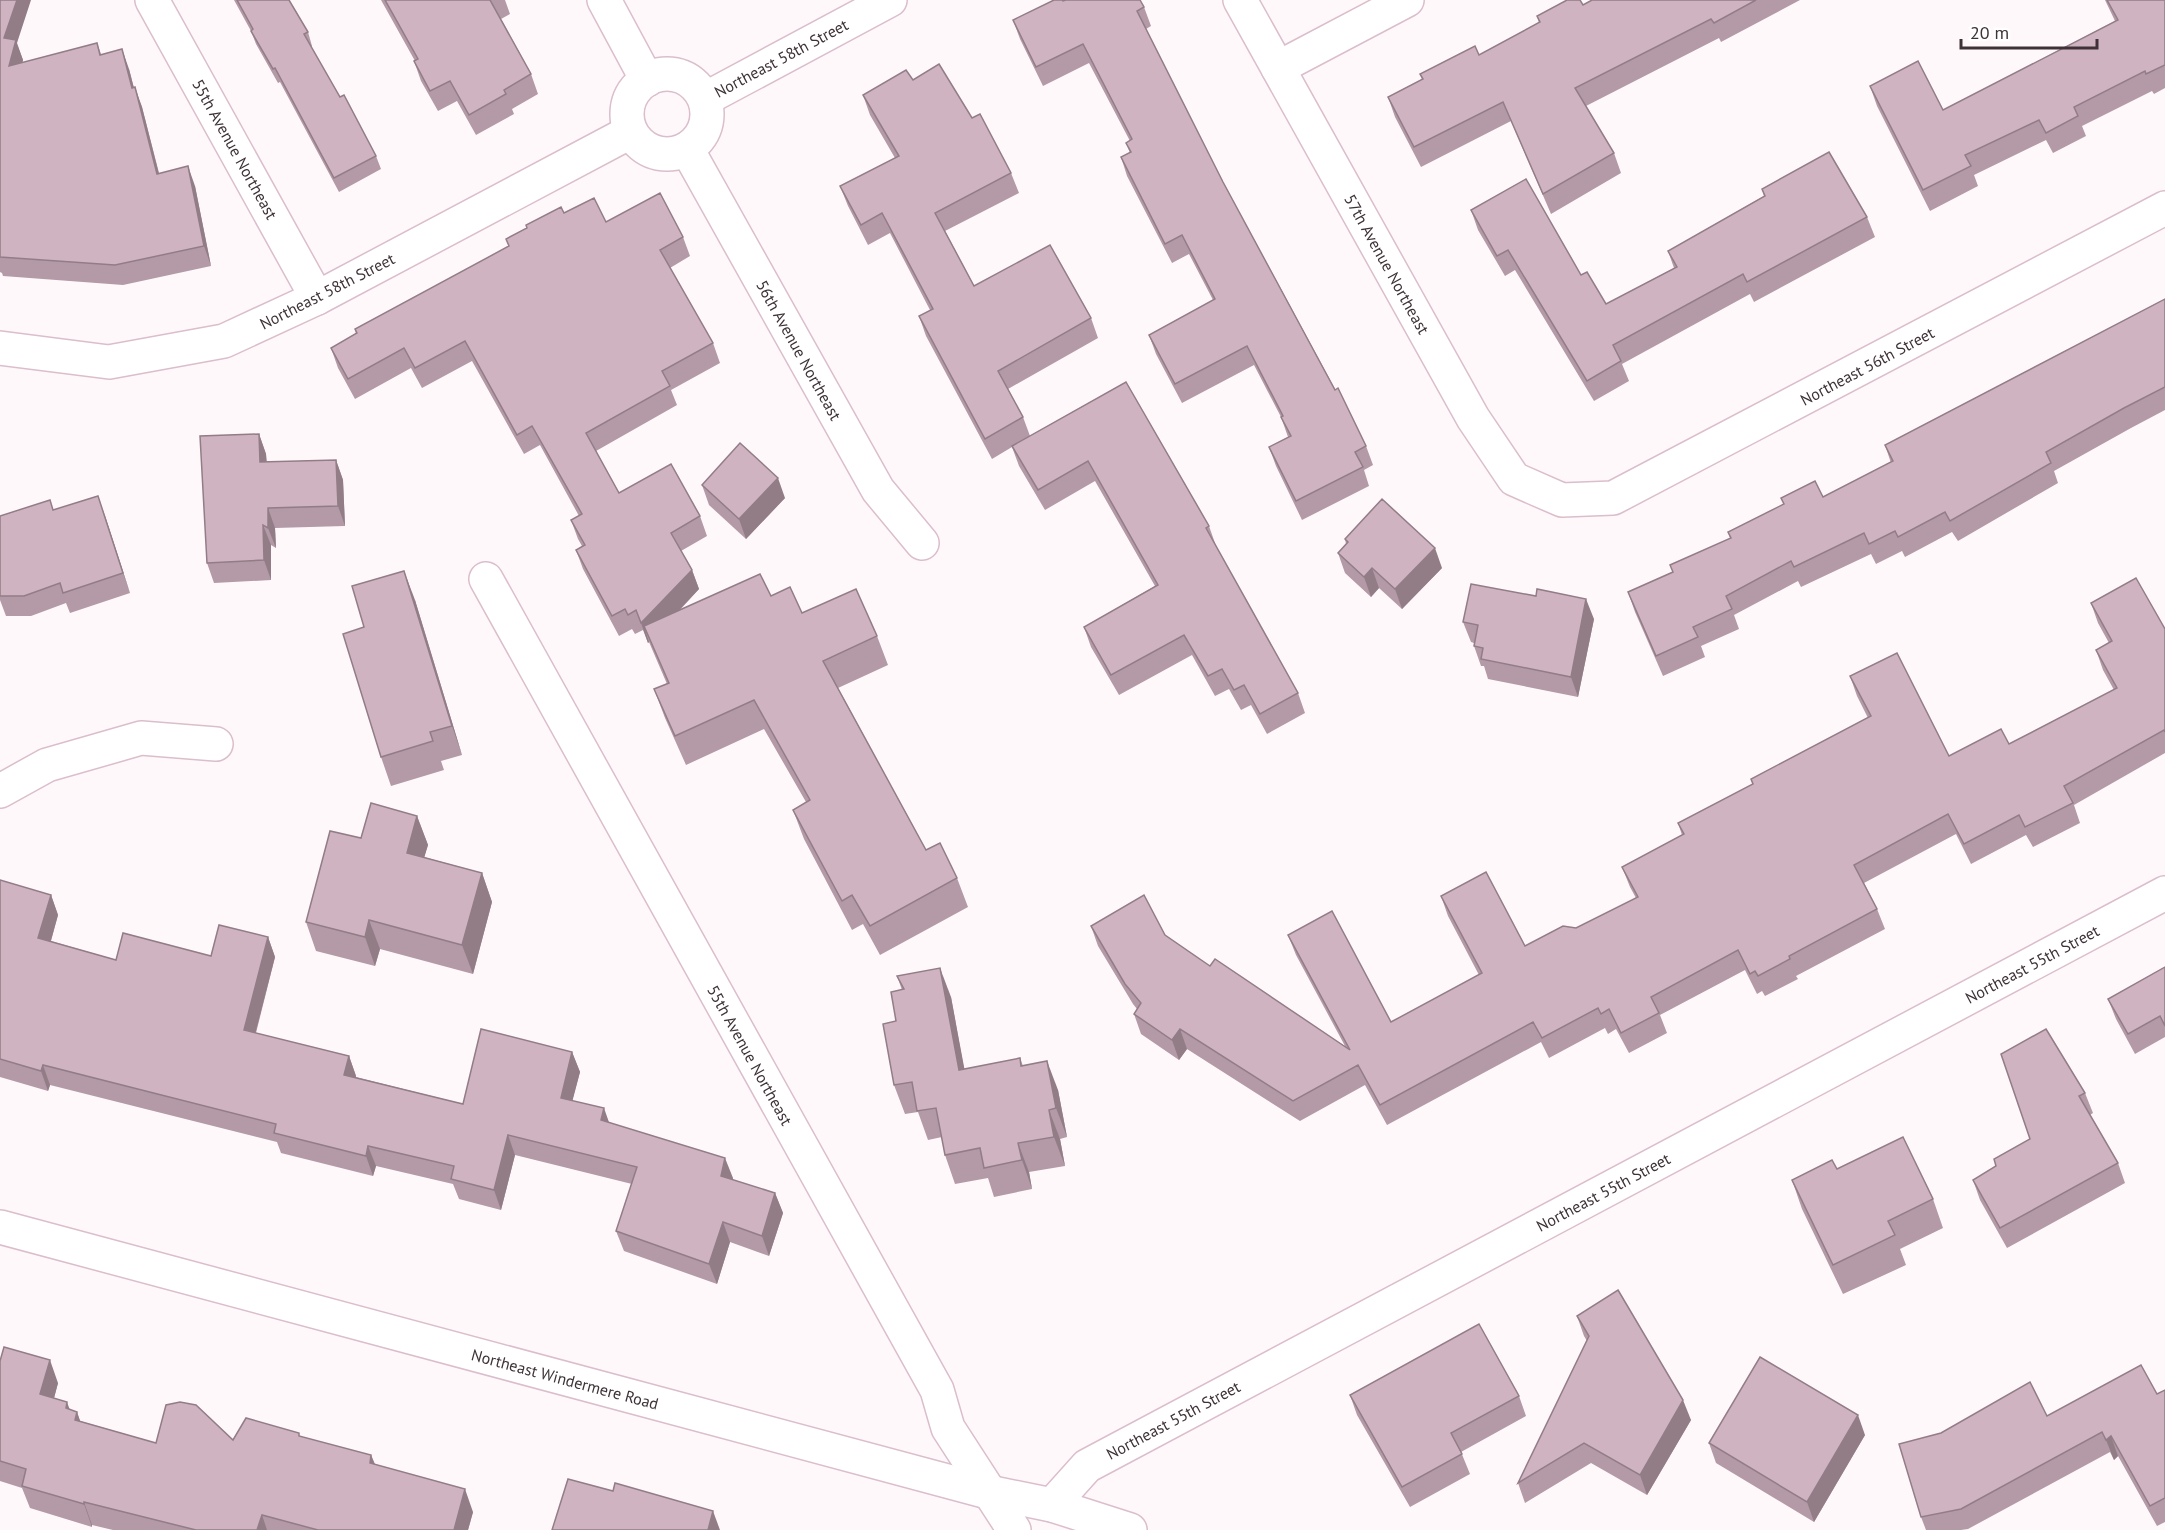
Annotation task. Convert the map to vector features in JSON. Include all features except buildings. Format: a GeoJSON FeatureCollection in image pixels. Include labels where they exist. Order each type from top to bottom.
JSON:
{"type":"FeatureCollection","features":[{"type":"Feature","properties":{"kind":"street","name":"55th Avenue Northeast"},"geometry":{"type":"LineString","coordinates":[[152,0],[317,298]]}},
{"type":"Feature","properties":{"kind":"street"},"geometry":{"type":"LineString","coordinates":[[604,0],[647,80]]}},
{"type":"Feature","properties":{"kind":"street","name":"Northeast 58th Street"},"geometry":{"type":"LineString","coordinates":[[705,99],[890,0]]}},
{"type":"Feature","properties":{"kind":"street","name":"57th Avenue Northeast"},"geometry":{"type":"LineString","coordinates":[[1240,0],[1473,418],[1514,479],[1562,500]]}},
{"type":"Feature","properties":{"kind":"street"},"geometry":{"type":"LineString","coordinates":[[1278,68],[1407,0]]}},
{"type":"Feature","properties":{"kind":"street"},"geometry":{"type":"LineString","coordinates":[[664,74],[676,75],[698,88],[705,99],[708,111],[706,124],[700,137],[678,154],[664,155],[650,152],[638,144],[630,132],[626,119],[627,105],[632,93],[647,80],[664,74]]}},
{"type":"Feature","properties":{"kind":"street","name":"Northeast 58th Street"},"geometry":{"type":"LineString","coordinates":[[0,348],[109,362],[224,341],[317,298],[630,132]]}},
{"type":"Feature","properties":{"kind":"street","name":"56th Avenue Northeast"},"geometry":{"type":"LineString","coordinates":[[687,149],[878,490],[922,543]]}},
{"type":"Feature","properties":{"kind":"street","name":"Northeast 56th Street"},"geometry":{"type":"LineString","coordinates":[[1562,500],[1612,498],[2165,208]]}},
{"type":"Feature","properties":{"kind":"street","name":"55th Avenue Northeast"},"geometry":{"type":"LineString","coordinates":[[486,579],[937,1390],[948,1428],[1014,1530]]}},
{"type":"Feature","properties":{"kind":"street"},"geometry":{"type":"LineString","coordinates":[[0,791],[47,765],[141,738],[216,744]]}},
{"type":"Feature","properties":{"kind":"street","name":"Northeast 55th Street"},"geometry":{"type":"LineString","coordinates":[[1052,1505],[1087,1466],[2165,893]]}},
{"type":"Feature","properties":{"kind":"street","name":"Northeast Windermere Road"},"geometry":{"type":"LineString","coordinates":[[0,1227],[988,1492],[1052,1505],[1130,1530]]}}]}
